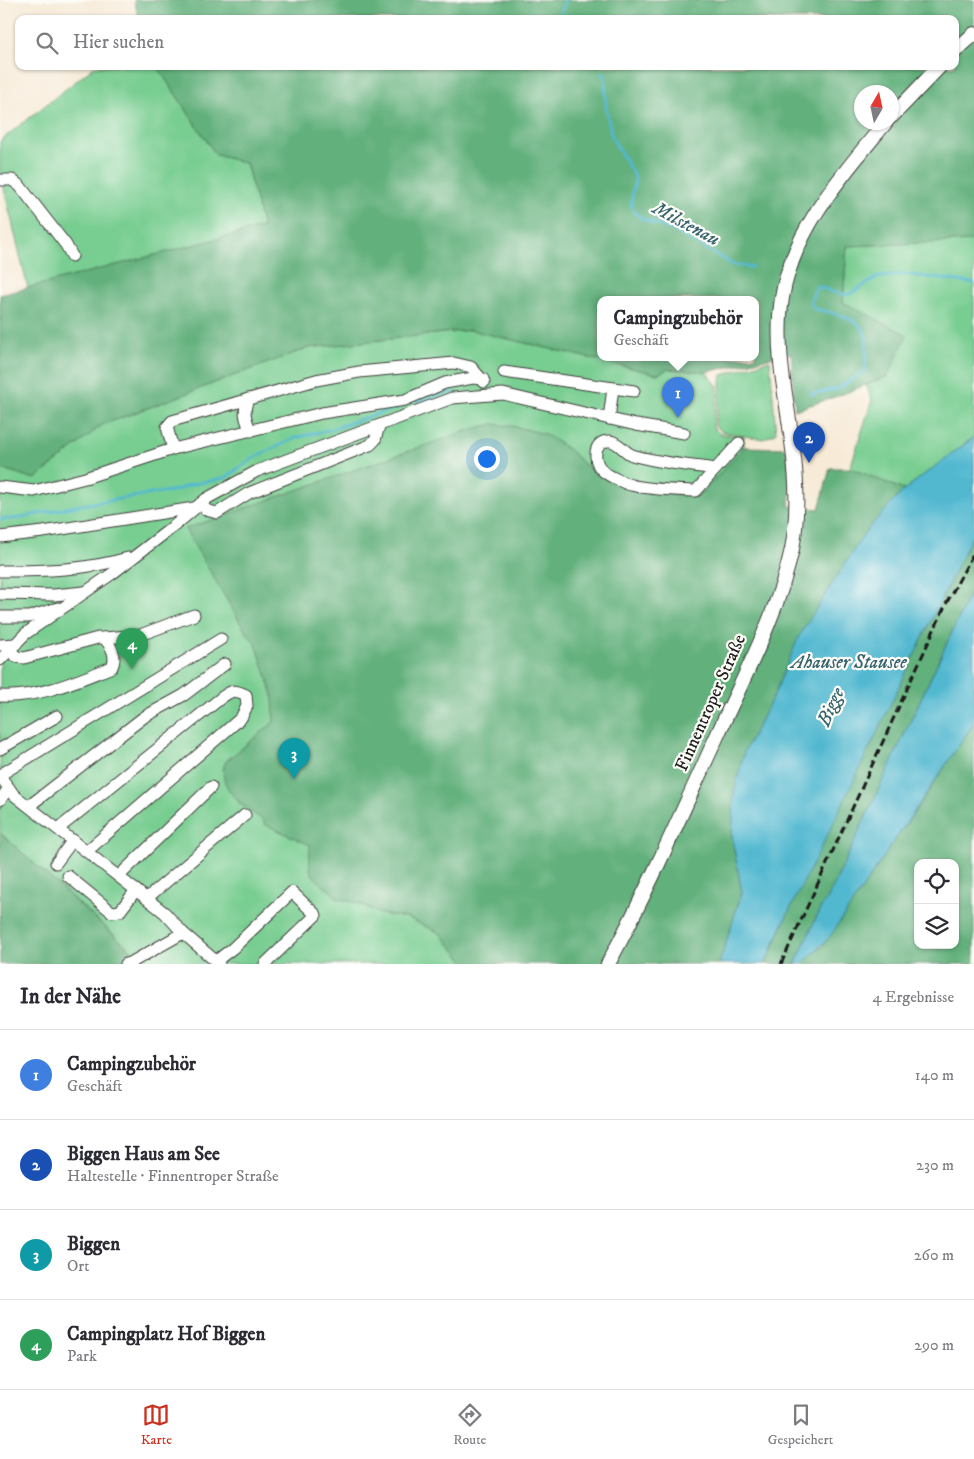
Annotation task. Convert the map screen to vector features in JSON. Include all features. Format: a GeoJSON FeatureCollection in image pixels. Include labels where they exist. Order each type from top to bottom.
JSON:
{"type":"FeatureCollection","features":[{"type":"Feature","properties":{"kind":"main road"},"geometry":{"type":"LineString","coordinates":[[959,47],[974,34]]}},
{"type":"Feature","properties":{"kind":"main road"},"geometry":{"type":"LineString","coordinates":[[899,109],[936,70]]}},
{"type":"Feature","properties":{"kind":"main road","name":"Finnentroper Straße"},"geometry":{"type":"LineString","coordinates":[[608,964],[648,885],[777,601],[786,571],[794,532],[797,492],[780,353],[782,298],[788,274],[807,228],[820,206],[879,130]]}},
{"type":"Feature","properties":{"kind":"lane"},"geometry":{"type":"LineString","coordinates":[[0,180],[12,180],[20,186],[66,245],[72,256]]}},
{"type":"Feature","properties":{"kind":"lane"},"geometry":{"type":"LineString","coordinates":[[173,449],[167,427],[172,421],[316,380],[359,372],[454,363],[471,367],[483,380],[488,396]]}},
{"type":"Feature","properties":{"kind":"lane"},"geometry":{"type":"LineString","coordinates":[[504,372],[634,391]]}},
{"type":"Feature","properties":{"kind":"lane"},"geometry":{"type":"LineString","coordinates":[[0,487],[34,491],[85,478],[173,449],[341,409],[405,400],[445,383],[473,378],[483,380]]}},
{"type":"Feature","properties":{"kind":"lane"},"geometry":{"type":"LineString","coordinates":[[609,419],[613,388]]}},
{"type":"Feature","properties":{"kind":"lane"},"geometry":{"type":"LineString","coordinates":[[0,660],[8,646],[135,556],[198,506],[257,471],[452,398],[503,394],[609,419],[684,433]]}},
{"type":"Feature","properties":{"kind":"lane"},"geometry":{"type":"LineString","coordinates":[[248,399],[244,409],[251,431]]}},
{"type":"Feature","properties":{"kind":"lane"},"geometry":{"type":"LineString","coordinates":[[0,537],[44,532],[198,506],[217,513],[249,493],[370,445],[375,440],[379,426]]}},
{"type":"Feature","properties":{"kind":"lane"},"geometry":{"type":"LineString","coordinates":[[716,469],[630,454],[610,441],[602,442],[597,446],[596,450],[596,460],[601,471],[631,485],[696,491],[740,443]]}},
{"type":"Feature","properties":{"kind":"lane"},"geometry":{"type":"LineString","coordinates":[[0,571],[86,567],[103,565],[135,556]]}},
{"type":"Feature","properties":{"kind":"lane"},"geometry":{"type":"LineString","coordinates":[[0,594],[54,595],[86,592]]}},
{"type":"Feature","properties":{"kind":"lane"},"geometry":{"type":"LineString","coordinates":[[0,617],[28,617],[65,607]]}},
{"type":"Feature","properties":{"kind":"lane"},"geometry":{"type":"LineString","coordinates":[[8,646],[17,657],[24,658],[98,638],[140,634],[194,615]]}},
{"type":"Feature","properties":{"kind":"lane"},"geometry":{"type":"LineString","coordinates":[[0,696],[14,697],[50,691],[112,668],[115,655],[104,638]]}},
{"type":"Feature","properties":{"kind":"lane"},"geometry":{"type":"LineString","coordinates":[[221,639],[0,775],[14,795],[147,898],[165,913],[183,934],[217,962],[292,892],[316,915],[265,964]]}},
{"type":"Feature","properties":{"kind":"lane"},"geometry":{"type":"LineString","coordinates":[[29,806],[144,716],[184,695],[225,664]]}},
{"type":"Feature","properties":{"kind":"lane"},"geometry":{"type":"LineString","coordinates":[[58,828],[231,690],[238,690],[246,695],[247,706],[240,718],[87,851]]}},
{"type":"Feature","properties":{"kind":"lane"},"geometry":{"type":"LineString","coordinates":[[0,749],[57,716]]}},
{"type":"Feature","properties":{"kind":"lane"},"geometry":{"type":"LineString","coordinates":[[119,876],[211,787]]}},
{"type":"Feature","properties":{"kind":"lane"},"geometry":{"type":"LineString","coordinates":[[0,800],[9,788]]}},
{"type":"Feature","properties":{"kind":"lane"},"geometry":{"type":"LineString","coordinates":[[147,898],[245,815]]}},
{"type":"Feature","properties":{"kind":"lane"},"geometry":{"type":"LineString","coordinates":[[56,863],[73,840]]}},
{"type":"Feature","properties":{"kind":"lane"},"geometry":{"type":"LineString","coordinates":[[68,876],[112,912],[120,911],[136,890]]}},
{"type":"Feature","properties":{"kind":"lane"},"geometry":{"type":"LineString","coordinates":[[130,963],[183,934]]}},
{"type":"Feature","properties":{"kind":"green space"},"geometry":{"type":"Polygon","coordinates":[[[134,0],[974,0],[974,241],[847,246],[843,302],[907,335],[888,376],[838,396],[795,410],[791,353],[759,360],[759,296],[597,296],[597,360],[470,330],[308,348],[102,425],[35,479],[0,468],[0,295],[263,227],[246,163],[216,155],[160,70],[959,70],[959,15],[138,15],[134,0]]]}},
{"type":"Feature","properties":{"kind":"green space"},"geometry":{"type":"Polygon","coordinates":[[[90,70],[160,70],[216,155],[246,163],[263,227],[28,289],[0,172],[0,141],[90,70]]]}},
{"type":"Feature","properties":{"kind":"green space"},"geometry":{"type":"Polygon","coordinates":[[[974,241],[974,437],[904,490],[850,468],[872,400],[866,385],[888,376],[843,302],[847,246],[974,241]]]}},
{"type":"Feature","properties":{"kind":"green space"},"geometry":{"type":"Polygon","coordinates":[[[471,330],[657,374],[668,369],[706,372],[718,386],[713,427],[720,434],[744,437],[744,447],[699,496],[630,489],[583,464],[570,450],[244,629],[256,644],[273,695],[274,722],[226,762],[223,769],[224,777],[239,803],[264,821],[265,824],[311,845],[310,869],[314,877],[337,898],[358,903],[380,914],[408,918],[440,933],[464,961],[463,964],[98,964],[138,956],[0,833],[0,468],[35,479],[102,425],[308,348],[471,330]]]}},
{"type":"Feature","properties":{"kind":"green space"},"geometry":{"type":"Polygon","coordinates":[[[770,360],[776,433],[763,439],[722,432],[715,426],[722,375],[770,360]]]}},
{"type":"Feature","properties":{"kind":"green space"},"geometry":{"type":"Polygon","coordinates":[[[602,361],[755,361],[706,372],[668,369],[657,374],[602,361]]]}},
{"type":"Feature","properties":{"kind":"green space"},"geometry":{"type":"Polygon","coordinates":[[[493,424],[513,426],[545,434],[570,450],[583,464],[630,489],[699,496],[744,447],[786,448],[791,480],[789,506],[819,509],[830,468],[850,468],[904,490],[865,532],[744,752],[734,793],[732,839],[742,892],[719,964],[463,964],[464,961],[440,933],[408,918],[380,914],[358,903],[337,898],[314,877],[310,869],[310,845],[264,824],[264,821],[234,796],[224,780],[223,771],[226,761],[274,722],[273,695],[256,644],[244,629],[185,529],[472,429],[493,424]]]}},
{"type":"Feature","properties":{"kind":"green space"},"geometry":{"type":"Polygon","coordinates":[[[974,535],[974,585],[827,900],[822,905],[795,964],[766,964],[789,911],[974,535]]]}},
{"type":"Feature","properties":{"kind":"green space"},"geometry":{"type":"Polygon","coordinates":[[[974,723],[974,964],[802,964],[822,947],[974,723]]]}},
{"type":"Feature","properties":{"kind":"green space"},"geometry":{"type":"Polygon","coordinates":[[[0,833],[138,957],[101,964],[0,964],[0,833]]]}},
{"type":"Feature","properties":{"kind":"water","name":"Ahauser Stausee"},"geometry":{"type":"Polygon","coordinates":[[[974,437],[974,535],[789,911],[765,964],[719,964],[742,892],[732,839],[734,793],[744,752],[774,695],[799,636],[865,532],[904,490],[974,437]]]}},
{"type":"Feature","properties":{"kind":"water"},"geometry":{"type":"Polygon","coordinates":[[[974,585],[974,723],[829,938],[802,964],[795,964],[822,905],[827,900],[974,585]]]}},
{"type":"Feature","properties":{"kind":"waterway","name":"Milstenau"},"geometry":{"type":"LineString","coordinates":[[561,15],[565,0]]}},
{"type":"Feature","properties":{"kind":"waterway","name":"Milstenau"},"geometry":{"type":"LineString","coordinates":[[602,73],[605,75],[606,107],[612,138],[635,177],[631,204],[635,213],[645,220],[671,229],[734,265],[752,267]]}},
{"type":"Feature","properties":{"kind":"waterway"},"geometry":{"type":"LineString","coordinates":[[810,394],[838,389],[866,370],[866,338],[863,331],[859,325],[846,317],[815,309],[810,302],[817,286],[848,295],[876,278],[903,274],[974,283]]}},
{"type":"Feature","properties":{"kind":"waterway"},"geometry":{"type":"LineString","coordinates":[[417,401],[454,391]]}},
{"type":"Feature","properties":{"kind":"waterway"},"geometry":{"type":"LineString","coordinates":[[0,519],[14,519],[81,505],[177,490],[189,485],[225,478],[255,457],[295,438],[332,429],[401,406]]}},
{"type":"Feature","properties":{"kind":"railway"},"geometry":{"type":"LineString","coordinates":[[781,964],[945,606],[974,552]]}},
{"type":"Feature","properties":{"kind":"place","name":"Campingzubehör"},"geometry":{"type":"Point","coordinates":[678,418]}},
{"type":"Feature","properties":{"kind":"place","name":"Biggen Haus am See"},"geometry":{"type":"Point","coordinates":[809,463]}},
{"type":"Feature","properties":{"kind":"place","name":"Campingplatz Hof Biggen"},"geometry":{"type":"Point","coordinates":[132,669]}},
{"type":"Feature","properties":{"kind":"place","name":"Biggen"},"geometry":{"type":"Point","coordinates":[294,779]}},
{"type":"Feature","properties":{"kind":"water label","name":"Bigge"},"geometry":{"type":"Point","coordinates":[831,707]}}]}
